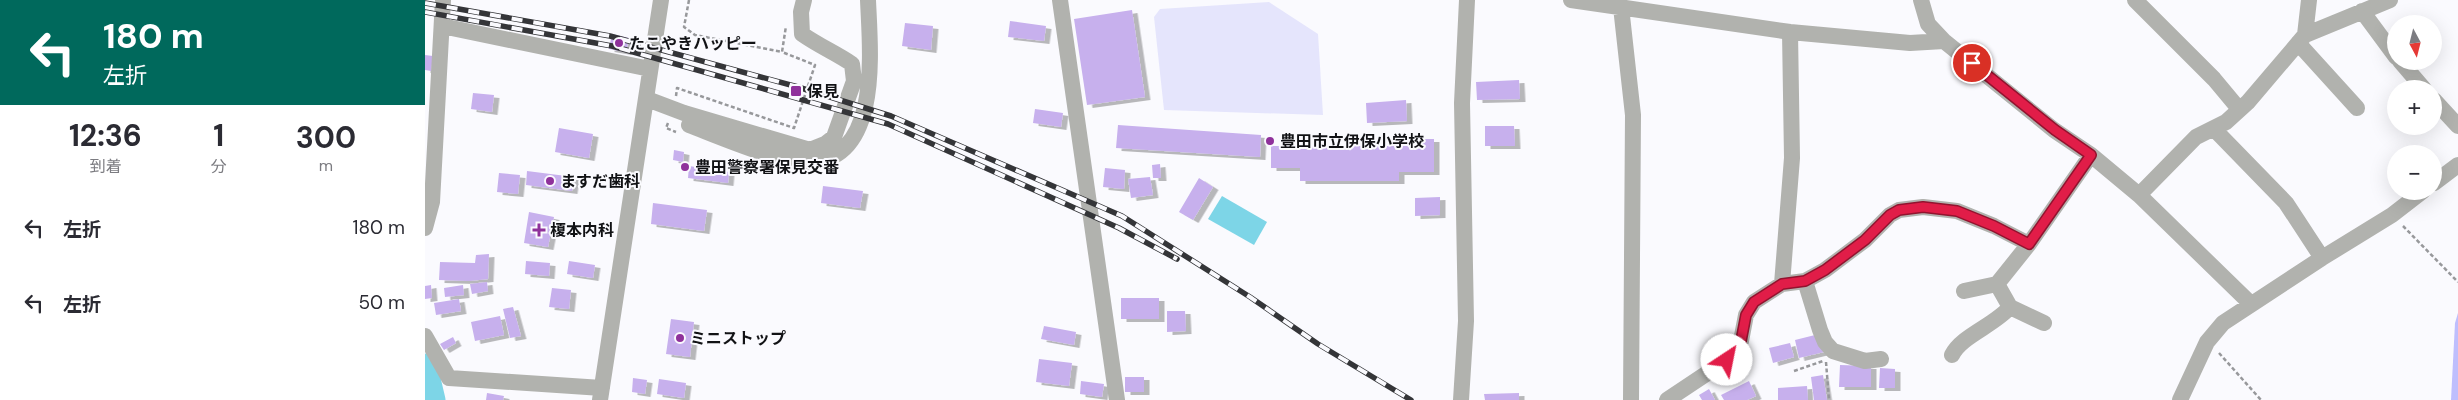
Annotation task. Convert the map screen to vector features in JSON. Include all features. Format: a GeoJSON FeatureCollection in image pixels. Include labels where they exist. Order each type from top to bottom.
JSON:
{"type":"FeatureCollection","features":[{"type":"Feature","properties":{"kind":"street"},"geometry":{"type":"LineString","coordinates":[[425,228],[432,202],[443,0]]}},
{"type":"Feature","properties":{"kind":"street"},"geometry":{"type":"LineString","coordinates":[[425,336],[449,378],[601,394],[661,0]]}},
{"type":"Feature","properties":{"kind":"street"},"geometry":{"type":"LineString","coordinates":[[646,105],[684,113],[810,150],[825,144],[834,137],[854,81],[852,64],[836,53],[823,49],[802,34],[801,12],[803,0]]}},
{"type":"Feature","properties":{"kind":"street"},"geometry":{"type":"LineString","coordinates":[[646,105],[782,158],[808,162],[833,158],[856,135],[871,80],[868,0]]}},
{"type":"Feature","properties":{"kind":"street"},"geometry":{"type":"LineString","coordinates":[[1061,0],[1117,400]]}},
{"type":"Feature","properties":{"kind":"street"},"geometry":{"type":"LineString","coordinates":[[1461,400],[1466,321],[1462,103],[1467,0]]}},
{"type":"Feature","properties":{"kind":"street"},"geometry":{"type":"LineString","coordinates":[[1571,0],[1789,32],[1910,43],[1944,40]]}},
{"type":"Feature","properties":{"kind":"street"},"geometry":{"type":"LineString","coordinates":[[1921,0],[1929,24],[1944,40],[2055,130],[2091,155],[2139,194],[2251,304]]}},
{"type":"Feature","properties":{"kind":"street"},"geometry":{"type":"LineString","coordinates":[[2135,0],[2214,79],[2239,110]]}},
{"type":"Feature","properties":{"kind":"street"},"geometry":{"type":"LineString","coordinates":[[2309,0],[2302,39],[2357,108]]}},
{"type":"Feature","properties":{"kind":"street"},"geometry":{"type":"LineString","coordinates":[[2139,194],[2196,138],[2226,122],[2248,102],[2302,39],[2390,0]]}},
{"type":"Feature","properties":{"kind":"street"},"geometry":{"type":"LineString","coordinates":[[1621,7],[1633,115],[1631,400]]}},
{"type":"Feature","properties":{"kind":"street"},"geometry":{"type":"LineString","coordinates":[[2362,11],[2387,46]]}},
{"type":"Feature","properties":{"kind":"street"},"geometry":{"type":"LineString","coordinates":[[441,26],[650,69]]}},
{"type":"Feature","properties":{"kind":"street"},"geometry":{"type":"LineString","coordinates":[[1782,284],[1792,158],[1789,32]]}},
{"type":"Feature","properties":{"kind":"street"},"geometry":{"type":"LineString","coordinates":[[2408,70],[2416,80]]}},
{"type":"Feature","properties":{"kind":"street"},"geometry":{"type":"LineString","coordinates":[[2442,109],[2458,126]]}},
{"type":"Feature","properties":{"kind":"street"},"geometry":{"type":"LineString","coordinates":[[2214,129],[2286,203],[2322,258]]}},
{"type":"Feature","properties":{"kind":"street"},"geometry":{"type":"LineString","coordinates":[[1964,290],[1997,284],[2029,244],[2091,155]]}},
{"type":"Feature","properties":{"kind":"street"},"geometry":{"type":"LineString","coordinates":[[2442,177],[2458,165]]}},
{"type":"Feature","properties":{"kind":"street"},"geometry":{"type":"LineString","coordinates":[[2180,400],[2207,342],[2223,323],[2392,215],[2411,200]]}},
{"type":"Feature","properties":{"kind":"street"},"geometry":{"type":"LineString","coordinates":[[1667,400],[1690,394],[1727,360],[1741,341],[1746,315],[1754,302],[1782,284],[1805,281],[1845,257],[1890,215],[1910,207],[1942,208],[1957,211],[1994,226],[2029,244]]}},
{"type":"Feature","properties":{"kind":"street"},"geometry":{"type":"LineString","coordinates":[[1805,281],[1829,355],[1865,361],[1881,359]]}},
{"type":"Feature","properties":{"kind":"street"},"geometry":{"type":"LineString","coordinates":[[1997,284],[2010,307],[2044,323]]}},
{"type":"Feature","properties":{"kind":"street"},"geometry":{"type":"LineString","coordinates":[[1952,355],[1959,345],[1998,319],[2010,307]]}},
{"type":"Feature","properties":{"kind":"path"},"geometry":{"type":"LineString","coordinates":[[676,96],[677,88],[794,128],[815,65],[782,52],[695,35],[684,28],[689,0]]}},
{"type":"Feature","properties":{"kind":"path"},"geometry":{"type":"LineString","coordinates":[[782,52],[787,18]]}},
{"type":"Feature","properties":{"kind":"path"},"geometry":{"type":"LineString","coordinates":[[2392,215],[2458,282]]}},
{"type":"Feature","properties":{"kind":"path"},"geometry":{"type":"LineString","coordinates":[[2207,342],[2261,400]]}},
{"type":"Feature","properties":{"kind":"path"},"geometry":{"type":"LineString","coordinates":[[1794,371],[1829,355]]}},
{"type":"Feature","properties":{"kind":"path"},"geometry":{"type":"LineString","coordinates":[[1829,355],[1825,366],[1829,400]]}},
{"type":"Feature","properties":{"kind":"shaded area"},"geometry":{"type":"Polygon","coordinates":[[[1269,2],[1318,34],[1323,115],[1164,110],[1154,17],[1160,9],[1269,2]]]}},
{"type":"Feature","properties":{"kind":"shaded area"},"geometry":{"type":"Polygon","coordinates":[[[1222,196],[1267,222],[1254,245],[1208,219],[1222,196]]]}},
{"type":"Feature","properties":{"kind":"shaded area"},"geometry":{"type":"Polygon","coordinates":[[[2458,313],[2458,400],[2451,400],[2455,323],[2458,313]]]}},
{"type":"Feature","properties":{"kind":"building"},"geometry":{"type":"Polygon","coordinates":[[[1132,10],[1145,97],[1087,105],[1074,19],[1132,10]]]}},
{"type":"Feature","properties":{"kind":"building"},"geometry":{"type":"Polygon","coordinates":[[[1010,21],[1046,26],[1044,41],[1008,37],[1010,21]]]}},
{"type":"Feature","properties":{"kind":"building"},"geometry":{"type":"Polygon","coordinates":[[[905,23],[933,26],[931,50],[902,46],[905,23]]]}},
{"type":"Feature","properties":{"kind":"building","name":"たこやきハッピー"},"geometry":{"type":"Polygon","coordinates":[[[612,34],[629,38],[626,52],[609,49],[612,34]]]}},
{"type":"Feature","properties":{"kind":"building"},"geometry":{"type":"Polygon","coordinates":[[[425,55],[433,56],[431,71],[425,70],[425,55]]]}},
{"type":"Feature","properties":{"kind":"building"},"geometry":{"type":"Polygon","coordinates":[[[1519,80],[1520,99],[1477,100],[1476,82],[1519,80]]]}},
{"type":"Feature","properties":{"kind":"building"},"geometry":{"type":"Polygon","coordinates":[[[473,93],[494,95],[492,112],[471,109],[473,93]]]}},
{"type":"Feature","properties":{"kind":"building"},"geometry":{"type":"Polygon","coordinates":[[[1406,100],[1407,121],[1367,123],[1366,103],[1406,100]]]}},
{"type":"Feature","properties":{"kind":"building"},"geometry":{"type":"Polygon","coordinates":[[[1035,109],[1063,113],[1061,127],[1033,123],[1035,109]]]}},
{"type":"Feature","properties":{"kind":"building"},"geometry":{"type":"Polygon","coordinates":[[[1118,125],[1261,135],[1260,157],[1116,148],[1118,125]]]}},
{"type":"Feature","properties":{"kind":"building"},"geometry":{"type":"Polygon","coordinates":[[[1485,126],[1514,126],[1515,146],[1485,146],[1485,126]]]}},
{"type":"Feature","properties":{"kind":"building"},"geometry":{"type":"Polygon","coordinates":[[[559,128],[593,134],[589,158],[555,152],[559,128]]]}},
{"type":"Feature","properties":{"kind":"building"},"geometry":{"type":"Polygon","coordinates":[[[1402,139],[1434,139],[1434,172],[1399,172],[1399,181],[1300,181],[1300,168],[1271,168],[1271,146],[1402,146],[1402,139]]]}},
{"type":"Feature","properties":{"kind":"building"},"geometry":{"type":"Polygon","coordinates":[[[674,150],[684,152],[683,162],[673,160],[674,150]]]}},
{"type":"Feature","properties":{"kind":"building"},"geometry":{"type":"Polygon","coordinates":[[[1160,164],[1161,178],[1153,178],[1152,165],[1160,164]]]}},
{"type":"Feature","properties":{"kind":"building"},"geometry":{"type":"Polygon","coordinates":[[[689,166],[729,172],[728,183],[688,178],[689,166]]]}},
{"type":"Feature","properties":{"kind":"building"},"geometry":{"type":"Polygon","coordinates":[[[1105,168],[1125,170],[1124,189],[1103,187],[1105,168]]]}},
{"type":"Feature","properties":{"kind":"building","name":"ますだ歯科"},"geometry":{"type":"Polygon","coordinates":[[[527,171],[574,177],[572,191],[526,185],[527,171]]]}},
{"type":"Feature","properties":{"kind":"building"},"geometry":{"type":"Polygon","coordinates":[[[499,173],[520,175],[518,194],[497,192],[499,173]]]}},
{"type":"Feature","properties":{"kind":"building"},"geometry":{"type":"Polygon","coordinates":[[[1150,177],[1153,195],[1131,198],[1128,179],[1150,177]]]}},
{"type":"Feature","properties":{"kind":"building"},"geometry":{"type":"Polygon","coordinates":[[[1199,178],[1213,187],[1193,220],[1179,212],[1199,178]]]}},
{"type":"Feature","properties":{"kind":"building"},"geometry":{"type":"Polygon","coordinates":[[[823,186],[863,191],[860,208],[821,203],[823,186]]]}},
{"type":"Feature","properties":{"kind":"building"},"geometry":{"type":"Polygon","coordinates":[[[1440,197],[1440,215],[1415,216],[1415,198],[1440,197]]]}},
{"type":"Feature","properties":{"kind":"building"},"geometry":{"type":"Polygon","coordinates":[[[653,203],[707,210],[704,231],[651,224],[653,203]]]}},
{"type":"Feature","properties":{"kind":"building","name":"榎本内科"},"geometry":{"type":"Polygon","coordinates":[[[529,212],[554,217],[548,247],[524,243],[529,212]]]}},
{"type":"Feature","properties":{"kind":"building"},"geometry":{"type":"Polygon","coordinates":[[[489,254],[488,279],[469,281],[439,280],[440,262],[475,263],[476,255],[489,254]]]}},
{"type":"Feature","properties":{"kind":"building"},"geometry":{"type":"Polygon","coordinates":[[[526,261],[550,263],[549,276],[525,274],[526,261]]]}},
{"type":"Feature","properties":{"kind":"building"},"geometry":{"type":"Polygon","coordinates":[[[569,261],[595,265],[593,278],[567,274],[569,261]]]}},
{"type":"Feature","properties":{"kind":"building"},"geometry":{"type":"Polygon","coordinates":[[[487,282],[488,291],[472,294],[470,284],[487,282]]]}},
{"type":"Feature","properties":{"kind":"building"},"geometry":{"type":"Polygon","coordinates":[[[431,285],[432,298],[425,299],[425,286],[431,285]]]}},
{"type":"Feature","properties":{"kind":"building"},"geometry":{"type":"Polygon","coordinates":[[[463,285],[464,295],[445,297],[444,288],[463,285]]]}},
{"type":"Feature","properties":{"kind":"building"},"geometry":{"type":"Polygon","coordinates":[[[552,288],[571,290],[569,309],[549,307],[552,288]]]}},
{"type":"Feature","properties":{"kind":"building"},"geometry":{"type":"Polygon","coordinates":[[[1121,298],[1159,298],[1159,319],[1121,319],[1121,298]]]}},
{"type":"Feature","properties":{"kind":"building"},"geometry":{"type":"Polygon","coordinates":[[[459,299],[461,311],[436,315],[434,303],[459,299]]]}},
{"type":"Feature","properties":{"kind":"building"},"geometry":{"type":"Polygon","coordinates":[[[513,307],[521,336],[510,338],[503,309],[513,307]]]}},
{"type":"Feature","properties":{"kind":"building"},"geometry":{"type":"Polygon","coordinates":[[[1167,311],[1185,311],[1186,331],[1167,332],[1167,311]]]}},
{"type":"Feature","properties":{"kind":"building"},"geometry":{"type":"Polygon","coordinates":[[[500,316],[504,335],[475,341],[471,322],[500,316]]]}},
{"type":"Feature","properties":{"kind":"building","name":"ミニストップ"},"geometry":{"type":"Polygon","coordinates":[[[671,319],[694,322],[690,357],[666,354],[671,319]]]}},
{"type":"Feature","properties":{"kind":"building"},"geometry":{"type":"Polygon","coordinates":[[[1044,326],[1076,332],[1074,345],[1041,339],[1044,326]]]}},
{"type":"Feature","properties":{"kind":"building"},"geometry":{"type":"Polygon","coordinates":[[[1819,334],[1824,352],[1799,358],[1795,340],[1819,334]]]}},
{"type":"Feature","properties":{"kind":"building"},"geometry":{"type":"Polygon","coordinates":[[[453,337],[456,343],[444,350],[440,344],[453,337]]]}},
{"type":"Feature","properties":{"kind":"building"},"geometry":{"type":"Polygon","coordinates":[[[1790,343],[1794,357],[1773,363],[1769,348],[1790,343]]]}},
{"type":"Feature","properties":{"kind":"building"},"geometry":{"type":"Polygon","coordinates":[[[1039,359],[1072,363],[1069,386],[1036,382],[1039,359]]]}},
{"type":"Feature","properties":{"kind":"building"},"geometry":{"type":"Polygon","coordinates":[[[1840,365],[1871,366],[1871,387],[1839,387],[1840,365]]]}},
{"type":"Feature","properties":{"kind":"building"},"geometry":{"type":"Polygon","coordinates":[[[1880,368],[1895,369],[1895,388],[1879,388],[1880,368]]]}},
{"type":"Feature","properties":{"kind":"building"},"geometry":{"type":"Polygon","coordinates":[[[1823,375],[1827,400],[1814,400],[1811,377],[1823,375]]]}},
{"type":"Feature","properties":{"kind":"building"},"geometry":{"type":"Polygon","coordinates":[[[1125,377],[1144,377],[1144,392],[1125,392],[1125,377]]]}},
{"type":"Feature","properties":{"kind":"building"},"geometry":{"type":"Polygon","coordinates":[[[633,378],[647,380],[645,394],[632,392],[633,378]]]}},
{"type":"Feature","properties":{"kind":"building"},"geometry":{"type":"Polygon","coordinates":[[[659,379],[686,383],[684,398],[657,394],[659,379]]]}},
{"type":"Feature","properties":{"kind":"building"},"geometry":{"type":"Polygon","coordinates":[[[1081,381],[1104,384],[1102,397],[1080,394],[1081,381]]]}},
{"type":"Feature","properties":{"kind":"building"},"geometry":{"type":"Polygon","coordinates":[[[1749,381],[1756,396],[1747,400],[1724,400],[1721,395],[1749,381]]]}},
{"type":"Feature","properties":{"kind":"building"},"geometry":{"type":"Polygon","coordinates":[[[1807,386],[1808,400],[1778,400],[1778,388],[1807,386]]]}},
{"type":"Feature","properties":{"kind":"building"},"geometry":{"type":"Polygon","coordinates":[[[1709,389],[1715,400],[1702,400],[1699,395],[1709,389]]]}},
{"type":"Feature","properties":{"kind":"building"},"geometry":{"type":"Polygon","coordinates":[[[487,393],[504,396],[503,400],[486,400],[487,393]]]}},
{"type":"Feature","properties":{"kind":"building"},"geometry":{"type":"Polygon","coordinates":[[[1519,393],[1519,400],[1485,400],[1484,394],[1519,393]]]}},
{"type":"Feature","properties":{"kind":"waterway"},"geometry":{"type":"LineString","coordinates":[[425,366],[433,400]]}},
{"type":"Feature","properties":{"kind":"railway"},"geometry":{"type":"LineString","coordinates":[[425,3],[610,36],[798,87],[891,116],[1122,216],[1250,297],[1318,344],[1411,400]]}},
{"type":"Feature","properties":{"kind":"railway"},"geometry":{"type":"LineString","coordinates":[[425,12],[612,46],[888,124],[1119,228],[1177,259]]}},
{"type":"Feature","properties":{"kind":"place","name":"たこやきハッピー"},"geometry":{"type":"Point","coordinates":[619,43]}},
{"type":"Feature","properties":{"kind":"place","name":"保見"},"geometry":{"type":"Point","coordinates":[796,91]}},
{"type":"Feature","properties":{"kind":"place","name":"豊田市立伊保小学校"},"geometry":{"type":"Point","coordinates":[1270,141]}},
{"type":"Feature","properties":{"kind":"place","name":"豊田警察署保見交番"},"geometry":{"type":"Point","coordinates":[685,167]}},
{"type":"Feature","properties":{"kind":"place","name":"ますだ歯科"},"geometry":{"type":"Point","coordinates":[550,181]}},
{"type":"Feature","properties":{"kind":"place","name":"榎本内科"},"geometry":{"type":"Point","coordinates":[539,230]}},
{"type":"Feature","properties":{"kind":"place","name":"ミニストップ"},"geometry":{"type":"Point","coordinates":[680,338]}},
{"type":"Feature","properties":{"kind":"route"},"geometry":{"type":"LineString","coordinates":[[1727,360],[1741,341],[1746,315],[1754,302],[1782,284],[1805,281],[1825,270],[1845,257],[1865,240],[1877,226],[1899,210],[1910,207],[1923,207],[1957,211],[1970,215],[2029,244],[2091,155],[2055,130],[1972,63]]}}]}
